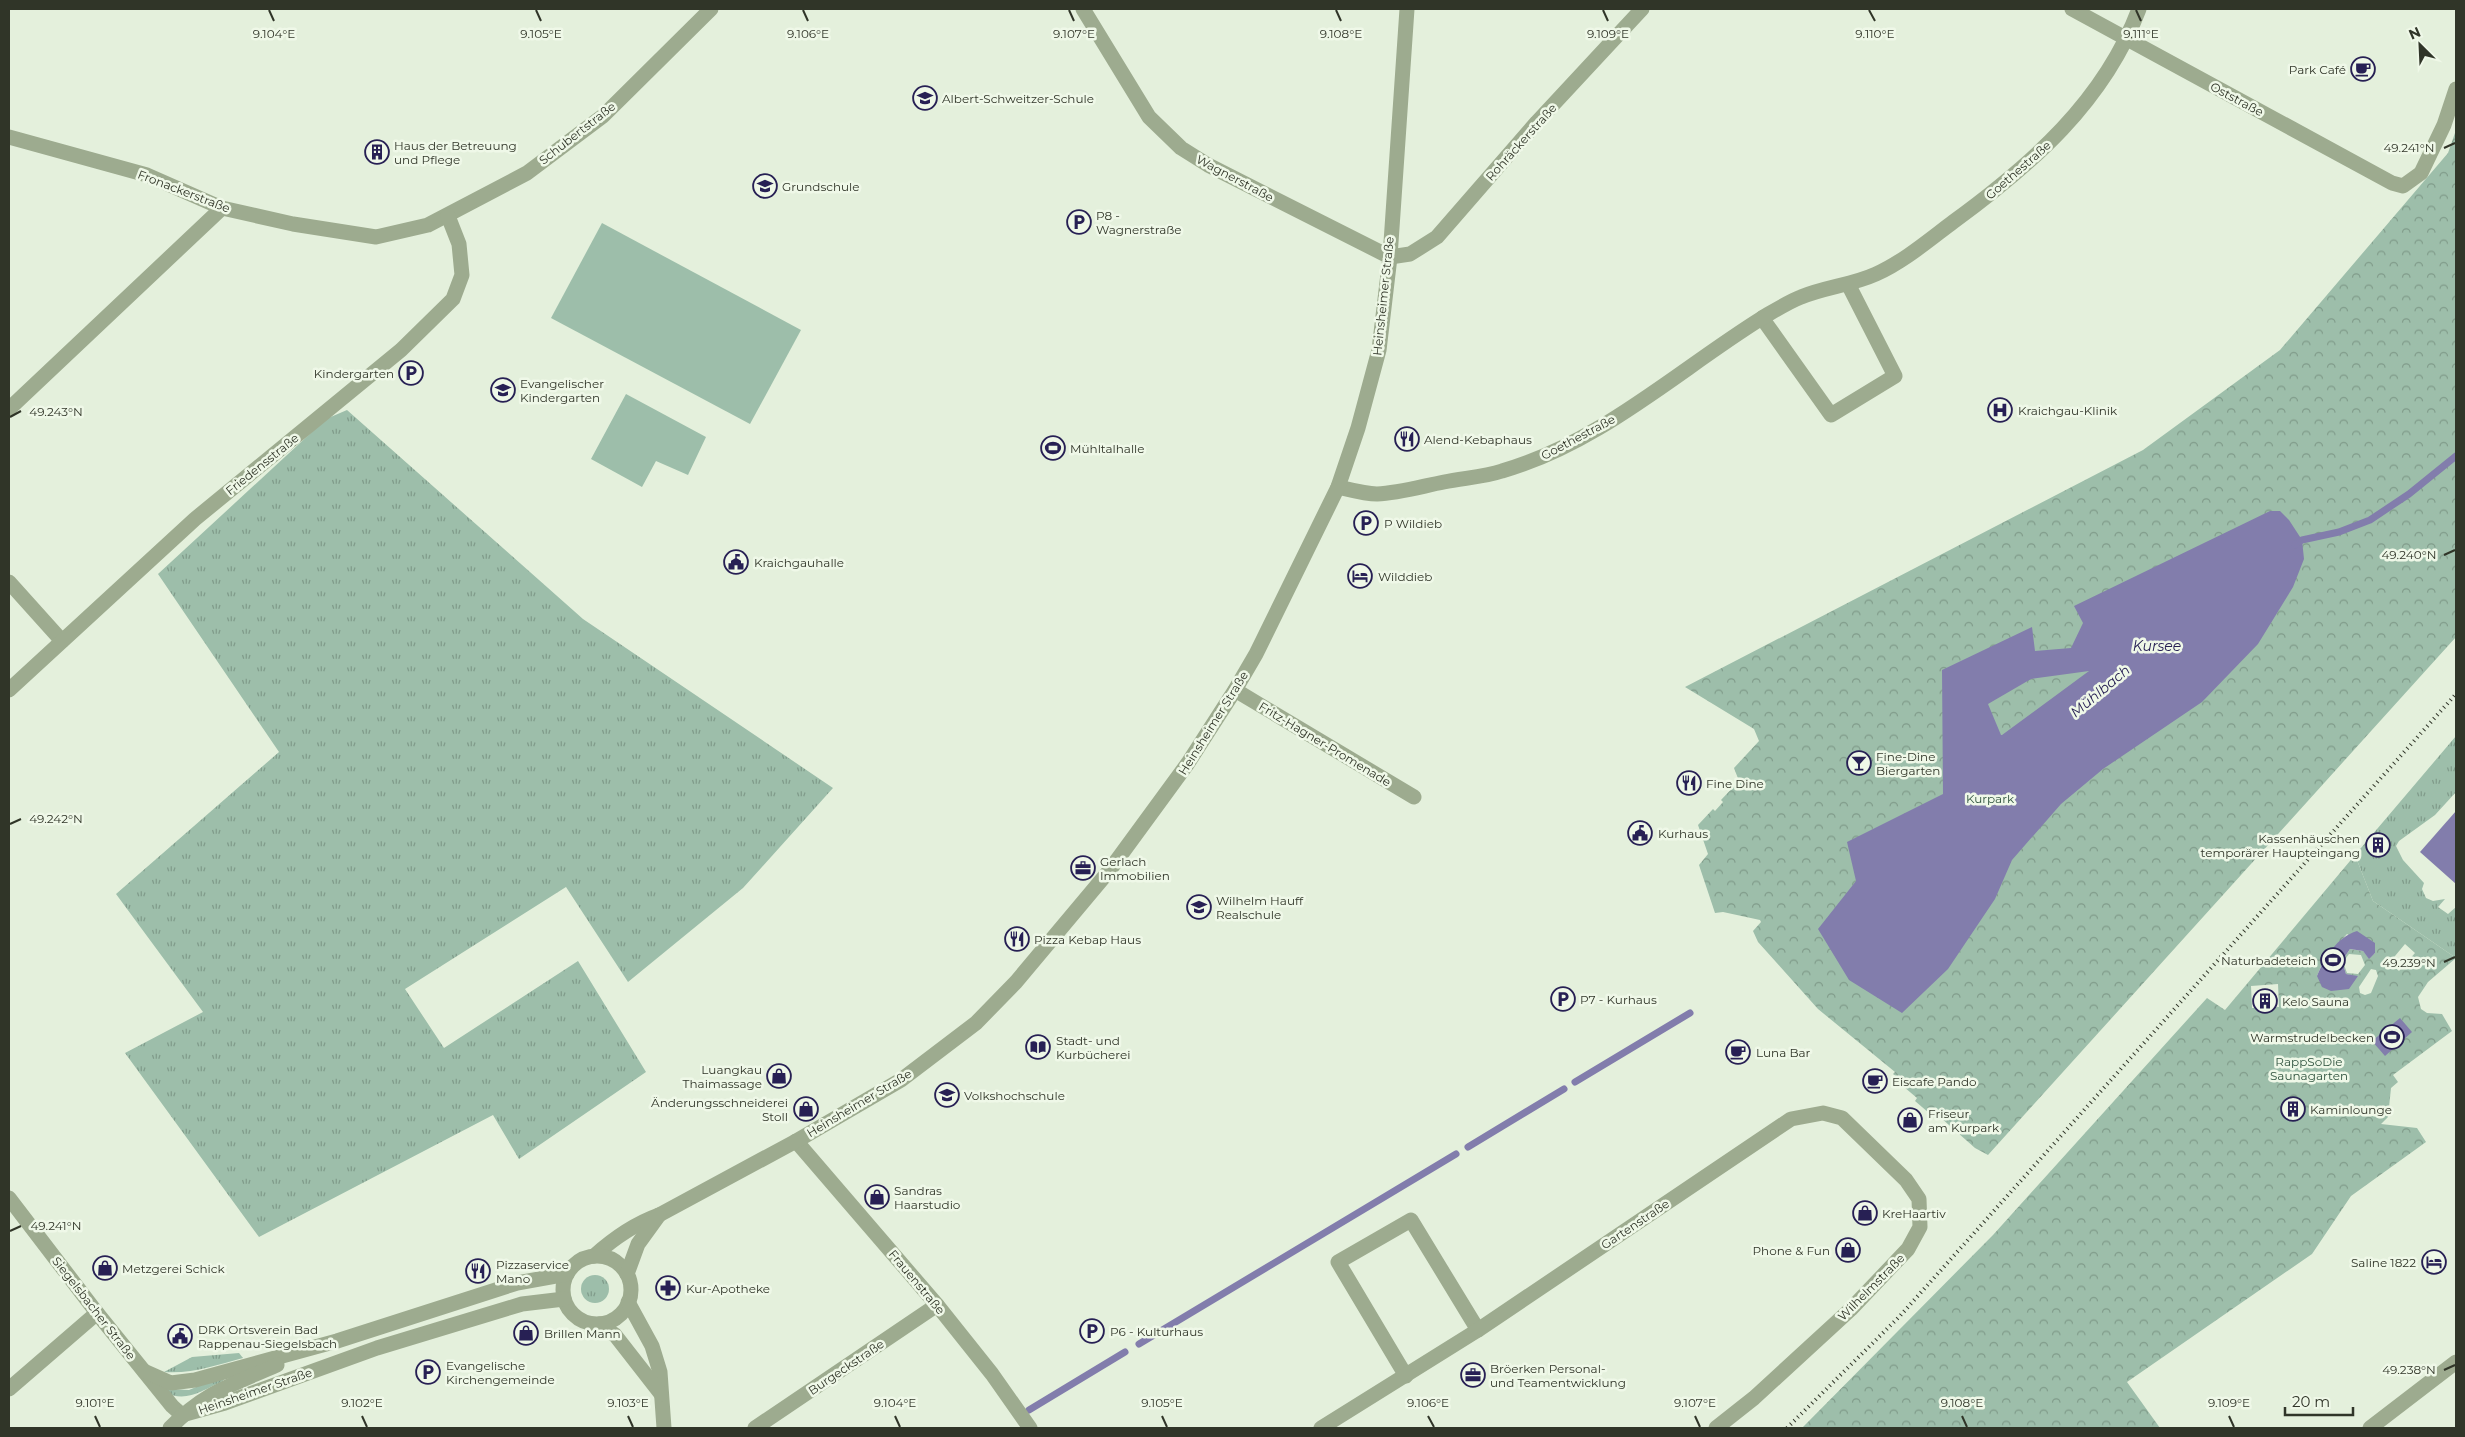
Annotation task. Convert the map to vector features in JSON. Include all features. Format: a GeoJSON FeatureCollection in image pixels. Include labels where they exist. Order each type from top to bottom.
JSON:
{"type":"FeatureCollection","features":[{"type":"Feature","properties":{"kind":"street","name":"Schubertstraße"},"geometry":{"type":"LineString","coordinates":[[448,216],[527,173],[603,116],[711,9]]}},
{"type":"Feature","properties":{"kind":"street","name":"Wagnerstraße"},"geometry":{"type":"LineString","coordinates":[[1083,9],[1149,117],[1181,148],[1208,166],[1390,256]]}},
{"type":"Feature","properties":{"kind":"street","name":"Heinsheimer Straße"},"geometry":{"type":"LineString","coordinates":[[144,1371],[171,1383],[195,1380],[337,1341],[518,1283],[566,1274],[573,1265],[583,1259],[594,1256],[624,1231],[659,1215],[796,1141],[901,1080],[976,1022],[1016,982],[1147,822],[1188,763],[1256,654],[1338,487],[1358,428],[1379,350],[1390,256],[1408,9]]}},
{"type":"Feature","properties":{"kind":"street","name":"Rohräckerstraße"},"geometry":{"type":"LineString","coordinates":[[1390,256],[1410,254],[1437,237],[1537,122],[1642,9]]}},
{"type":"Feature","properties":{"kind":"street","name":"Oststraße"},"geometry":{"type":"LineString","coordinates":[[2072,9],[2392,183],[2403,186],[2421,173],[2444,125],[2456,89]]}},
{"type":"Feature","properties":{"kind":"street","name":"Goethestraße"},"geometry":{"type":"LineString","coordinates":[[1338,487],[1376,494],[1501,472],[1537,459],[1572,443],[1606,423],[1762,318],[1800,297],[1877,274],[2001,187],[2028,164],[2086,104],[2128,39],[2139,9]]}},
{"type":"Feature","properties":{"kind":"street","name":"Fronackerstraße"},"geometry":{"type":"LineString","coordinates":[[9,137],[147,175],[222,208],[293,224],[376,236],[428,225],[448,216]]}},
{"type":"Feature","properties":{"kind":"street"},"geometry":{"type":"LineString","coordinates":[[9,408],[222,208]]}},
{"type":"Feature","properties":{"kind":"street","name":"Friedensstraße"},"geometry":{"type":"LineString","coordinates":[[9,690],[195,518],[401,350],[454,298],[462,275],[459,244],[448,216]]}},
{"type":"Feature","properties":{"kind":"street"},"geometry":{"type":"LineString","coordinates":[[1762,318],[1831,415],[1895,376],[1848,284]]}},
{"type":"Feature","properties":{"kind":"street"},"geometry":{"type":"LineString","coordinates":[[9,582],[62,641]]}},
{"type":"Feature","properties":{"kind":"street","name":"Fritz-Hagner-Promenade"},"geometry":{"type":"LineString","coordinates":[[1235,690],[1414,798]]}},
{"type":"Feature","properties":{"kind":"street","name":"Wilhelmstraße"},"geometry":{"type":"LineString","coordinates":[[1716,1428],[1754,1398],[1851,1309],[1908,1250],[1920,1226],[1919,1200],[1906,1180],[1842,1118],[1823,1113],[1791,1119]]}},
{"type":"Feature","properties":{"kind":"street","name":"Gartenstraße"},"geometry":{"type":"LineString","coordinates":[[1321,1428],[1478,1330],[1791,1119]]}},
{"type":"Feature","properties":{"kind":"street","name":"Frauenstraße"},"geometry":{"type":"LineString","coordinates":[[796,1141],[937,1305],[992,1374],[1030,1428]]}},
{"type":"Feature","properties":{"kind":"street","name":"Siegelsbacher Straße"},"geometry":{"type":"LineString","coordinates":[[9,1198],[97,1313],[172,1406],[182,1415]]}},
{"type":"Feature","properties":{"kind":"street","name":"Heinsheimer Straße"},"geometry":{"type":"LineString","coordinates":[[628,1302],[630,1283],[627,1274],[638,1244],[659,1215]]}},
{"type":"Feature","properties":{"kind":"street"},"geometry":{"type":"LineString","coordinates":[[1406,1376],[1338,1262],[1411,1220],[1478,1330]]}},
{"type":"Feature","properties":{"kind":"street"},"geometry":{"type":"LineString","coordinates":[[594,1256],[613,1260],[627,1274]]}},
{"type":"Feature","properties":{"kind":"street"},"geometry":{"type":"LineString","coordinates":[[566,1274],[563,1282],[564,1299],[572,1312],[584,1321],[599,1324],[616,1335],[661,1394]]}},
{"type":"Feature","properties":{"kind":"street"},"geometry":{"type":"LineString","coordinates":[[518,1283],[522,1304]]}},
{"type":"Feature","properties":{"kind":"street","name":"Heinsheimer Straße"},"geometry":{"type":"LineString","coordinates":[[182,1415],[225,1403],[377,1348],[454,1324],[522,1304],[564,1299]]}},
{"type":"Feature","properties":{"kind":"street"},"geometry":{"type":"LineString","coordinates":[[599,1324],[616,1317],[628,1302],[652,1346],[660,1372],[664,1428]]}},
{"type":"Feature","properties":{"kind":"street"},"geometry":{"type":"LineString","coordinates":[[452,1304],[454,1324]]}},
{"type":"Feature","properties":{"kind":"street","name":"Burgeckstraße"},"geometry":{"type":"LineString","coordinates":[[756,1428],[937,1305]]}},
{"type":"Feature","properties":{"kind":"street"},"geometry":{"type":"LineString","coordinates":[[9,1390],[97,1313]]}},
{"type":"Feature","properties":{"kind":"street"},"geometry":{"type":"LineString","coordinates":[[414,1316],[420,1335]]}},
{"type":"Feature","properties":{"kind":"street"},"geometry":{"type":"LineString","coordinates":[[372,1330],[377,1348]]}},
{"type":"Feature","properties":{"kind":"street","name":"Heinsheimer Straße"},"geometry":{"type":"LineString","coordinates":[[182,1415],[197,1402],[214,1392],[337,1341]]}},
{"type":"Feature","properties":{"kind":"street"},"geometry":{"type":"LineString","coordinates":[[2370,1428],[2456,1362]]}},
{"type":"Feature","properties":{"kind":"street"},"geometry":{"type":"LineString","coordinates":[[170,1428],[182,1415]]}},
{"type":"Feature","properties":{"kind":"green space","name":"Kurpark"},"geometry":{"type":"Polygon","coordinates":[[[2456,130],[2456,637],[1988,1155],[1975,1148],[1932,1110],[1929,1113],[1915,1101],[1917,1098],[1893,1074],[1895,1072],[1818,1009],[1758,942],[1753,931],[1761,922],[1760,920],[1723,912],[1715,913],[1699,865],[1708,854],[1698,825],[1713,809],[1715,811],[1723,802],[1721,800],[1739,781],[1734,768],[1759,741],[1754,729],[1685,687],[2143,450],[2280,350],[2448,153],[2456,130]]]}},
{"type":"Feature","properties":{"kind":"green space"},"geometry":{"type":"Polygon","coordinates":[[[602,223],[801,330],[750,424],[551,318],[602,223]]]}},
{"type":"Feature","properties":{"kind":"green space"},"geometry":{"type":"Polygon","coordinates":[[[626,394],[706,437],[688,475],[656,461],[642,487],[591,459],[626,394]]]}},
{"type":"Feature","properties":{"kind":"green space"},"geometry":{"type":"Polygon","coordinates":[[[347,410],[583,619],[833,788],[743,888],[628,982],[566,887],[405,989],[444,1048],[578,961],[646,1072],[519,1159],[493,1115],[259,1237],[125,1053],[203,1012],[116,894],[279,752],[158,574],[326,419],[347,410]]]}},
{"type":"Feature","properties":{"kind":"green space"},"geometry":{"type":"Polygon","coordinates":[[[2456,736],[2456,792],[2435,815],[2399,841],[2396,846],[2403,860],[2424,883],[2422,889],[2426,898],[2433,901],[2445,899],[2438,907],[2448,914],[2456,907],[2456,958],[2373,901],[2355,855],[2456,736]]]}},
{"type":"Feature","properties":{"kind":"green space","name":"RappSoDie Saunagarten"},"geometry":{"type":"Polygon","coordinates":[[[2355,855],[2373,901],[2456,958],[2428,982],[2418,997],[2421,1009],[2427,1013],[2442,1014],[2452,1031],[2393,1075],[2398,1082],[2391,1088],[2388,1117],[2381,1124],[2417,1128],[2426,1142],[2351,1196],[2312,1254],[2127,1382],[2160,1428],[1802,1428],[1993,1235],[2207,998],[2225,1010],[2355,855]],[[2347,934],[2324,959],[2317,976],[2358,977],[2346,974],[2342,961],[2350,949],[2363,951],[2369,958],[2375,953],[2347,934]],[[2405,944],[2390,962],[2399,971],[2415,953],[2405,944]],[[2349,954],[2343,962],[2347,973],[2358,974],[2365,965],[2361,955],[2349,954]],[[2371,969],[2359,987],[2360,993],[2365,995],[2371,993],[2378,976],[2376,970],[2371,969]],[[2278,984],[2251,986],[2252,1008],[2279,1007],[2278,984]]]}},
{"type":"Feature","properties":{"kind":"green space"},"geometry":{"type":"Polygon","coordinates":[[[595,1275],[605,1279],[609,1289],[605,1299],[595,1303],[585,1299],[581,1289],[585,1279],[595,1275]]]}},
{"type":"Feature","properties":{"kind":"green space"},"geometry":{"type":"Polygon","coordinates":[[[239,1353],[243,1358],[214,1366],[185,1372],[164,1372],[192,1357],[239,1353]]]}},
{"type":"Feature","properties":{"kind":"green space"},"geometry":{"type":"Polygon","coordinates":[[[224,1375],[223,1381],[193,1395],[171,1395],[163,1391],[169,1389],[189,1390],[224,1375]]]}},
{"type":"Feature","properties":{"kind":"water","name":"Kursee"},"geometry":{"type":"Polygon","coordinates":[[[2270,511],[2280,511],[2289,520],[2302,540],[2304,559],[2293,587],[2258,644],[2202,702],[2103,769],[2061,804],[2012,860],[1995,899],[1948,969],[1902,1013],[1849,980],[1818,929],[1856,881],[1847,842],[1943,794],[1942,670],[2032,627],[2035,651],[2071,648],[2083,623],[2074,606],[2270,511]],[[2089,671],[2031,679],[1988,704],[2002,735],[2089,671]]]}},
{"type":"Feature","properties":{"kind":"water"},"geometry":{"type":"Polygon","coordinates":[[[2456,811],[2456,884],[2420,852],[2456,811]]]}},
{"type":"Feature","properties":{"kind":"water","name":"Naturbadeteich"},"geometry":{"type":"Polygon","coordinates":[[[2357,931],[2375,943],[2375,953],[2369,959],[2363,951],[2350,949],[2342,961],[2346,974],[2358,976],[2349,989],[2331,991],[2322,987],[2317,976],[2328,955],[2343,938],[2357,931]]]}},
{"type":"Feature","properties":{"kind":"water","name":"Warmstrudelbecken"},"geometry":{"type":"Polygon","coordinates":[[[2400,1018],[2412,1032],[2385,1056],[2372,1041],[2400,1018]]]}},
{"type":"Feature","properties":{"kind":"waterway","name":"Mühlbach"},"geometry":{"type":"LineString","coordinates":[[2295,545],[2302,540],[2339,532],[2370,520],[2409,494],[2456,456]]}},
{"type":"Feature","properties":{"kind":"waterway"},"geometry":{"type":"LineString","coordinates":[[1575,1082],[1690,1013]]}},
{"type":"Feature","properties":{"kind":"waterway"},"geometry":{"type":"LineString","coordinates":[[1468,1147],[1564,1089]]}},
{"type":"Feature","properties":{"kind":"waterway"},"geometry":{"type":"LineString","coordinates":[[1139,1344],[1456,1154]]}},
{"type":"Feature","properties":{"kind":"waterway"},"geometry":{"type":"LineString","coordinates":[[1029,1410],[1125,1352]]}},
{"type":"Feature","properties":{"kind":"railway"},"geometry":{"type":"LineString","coordinates":[[1787,1428],[1899,1317],[2456,694]]}},
{"type":"Feature","properties":{"kind":"place","name":"Park Café"},"geometry":{"type":"Point","coordinates":[2363,69]}},
{"type":"Feature","properties":{"kind":"place","name":"Albert-Schweitzer-Schule"},"geometry":{"type":"Point","coordinates":[925,98]}},
{"type":"Feature","properties":{"kind":"place","name":"Haus der Betreuung und Pflege"},"geometry":{"type":"Point","coordinates":[377,152]}},
{"type":"Feature","properties":{"kind":"place","name":"Grundschule"},"geometry":{"type":"Point","coordinates":[765,186]}},
{"type":"Feature","properties":{"kind":"place","name":"P8 - Wagnerstraße"},"geometry":{"type":"Point","coordinates":[1079,222]}},
{"type":"Feature","properties":{"kind":"place","name":"Kindergarten"},"geometry":{"type":"Point","coordinates":[411,373]}},
{"type":"Feature","properties":{"kind":"place","name":"Evangelischer Kindergarten"},"geometry":{"type":"Point","coordinates":[503,390]}},
{"type":"Feature","properties":{"kind":"place","name":"Kraichgau-Klinik"},"geometry":{"type":"Point","coordinates":[2000,410]}},
{"type":"Feature","properties":{"kind":"place","name":"Alend-Kebaphaus"},"geometry":{"type":"Point","coordinates":[1407,439]}},
{"type":"Feature","properties":{"kind":"place","name":"Mühltalhalle"},"geometry":{"type":"Point","coordinates":[1053,448]}},
{"type":"Feature","properties":{"kind":"place","name":"P Wildieb"},"geometry":{"type":"Point","coordinates":[1366,523]}},
{"type":"Feature","properties":{"kind":"place","name":"Kraichgauhalle"},"geometry":{"type":"Point","coordinates":[736,562]}},
{"type":"Feature","properties":{"kind":"place","name":"Wilddieb"},"geometry":{"type":"Point","coordinates":[1360,576]}},
{"type":"Feature","properties":{"kind":"place","name":"Fine-Dine Biergarten"},"geometry":{"type":"Point","coordinates":[1859,763]}},
{"type":"Feature","properties":{"kind":"place","name":"Fine Dine"},"geometry":{"type":"Point","coordinates":[1689,783]}},
{"type":"Feature","properties":{"kind":"place","name":"Kurhaus"},"geometry":{"type":"Point","coordinates":[1640,833]}},
{"type":"Feature","properties":{"kind":"place","name":"Kassenhäuschen temporärer Haupteingang"},"geometry":{"type":"Point","coordinates":[2378,845]}},
{"type":"Feature","properties":{"kind":"place","name":"Gerlach Immobilien"},"geometry":{"type":"Point","coordinates":[1083,868]}},
{"type":"Feature","properties":{"kind":"place","name":"Wilhelm Hauff Realschule"},"geometry":{"type":"Point","coordinates":[1199,907]}},
{"type":"Feature","properties":{"kind":"place","name":"Pizza Kebap Haus"},"geometry":{"type":"Point","coordinates":[1017,939]}},
{"type":"Feature","properties":{"kind":"place","name":"Naturbadeteich"},"geometry":{"type":"Point","coordinates":[2333,960]}},
{"type":"Feature","properties":{"kind":"place","name":"P7 - Kurhaus"},"geometry":{"type":"Point","coordinates":[1563,999]}},
{"type":"Feature","properties":{"kind":"place","name":"Kelo Sauna"},"geometry":{"type":"Point","coordinates":[2265,1001]}},
{"type":"Feature","properties":{"kind":"place","name":"Warmstrudelbecken"},"geometry":{"type":"Point","coordinates":[2392,1037]}},
{"type":"Feature","properties":{"kind":"place","name":"Stadt- und Kurbücherei"},"geometry":{"type":"Point","coordinates":[1038,1047]}},
{"type":"Feature","properties":{"kind":"place","name":"Luna Bar"},"geometry":{"type":"Point","coordinates":[1738,1052]}},
{"type":"Feature","properties":{"kind":"place","name":"Luangkau Thaimassage"},"geometry":{"type":"Point","coordinates":[779,1076]}},
{"type":"Feature","properties":{"kind":"place","name":"Eiscafe Pando"},"geometry":{"type":"Point","coordinates":[1875,1081]}},
{"type":"Feature","properties":{"kind":"place","name":"Volkshochschule"},"geometry":{"type":"Point","coordinates":[947,1095]}},
{"type":"Feature","properties":{"kind":"place","name":"Änderungsschneiderei Stoll"},"geometry":{"type":"Point","coordinates":[806,1109]}},
{"type":"Feature","properties":{"kind":"place","name":"Kaminlounge"},"geometry":{"type":"Point","coordinates":[2293,1109]}},
{"type":"Feature","properties":{"kind":"place","name":"Friseur am Kurpark"},"geometry":{"type":"Point","coordinates":[1910,1120]}},
{"type":"Feature","properties":{"kind":"place","name":"Sandras Haarstudio"},"geometry":{"type":"Point","coordinates":[877,1197]}},
{"type":"Feature","properties":{"kind":"place","name":"KreHaartiv"},"geometry":{"type":"Point","coordinates":[1865,1213]}},
{"type":"Feature","properties":{"kind":"place","name":"Phone & Fun"},"geometry":{"type":"Point","coordinates":[1848,1250]}},
{"type":"Feature","properties":{"kind":"place","name":"Saline 1822"},"geometry":{"type":"Point","coordinates":[2434,1262]}},
{"type":"Feature","properties":{"kind":"place","name":"Metzgerei Schick"},"geometry":{"type":"Point","coordinates":[105,1268]}},
{"type":"Feature","properties":{"kind":"place","name":"Pizzaservice Mano"},"geometry":{"type":"Point","coordinates":[478,1271]}},
{"type":"Feature","properties":{"kind":"place","name":"Kur-Apotheke"},"geometry":{"type":"Point","coordinates":[668,1288]}},
{"type":"Feature","properties":{"kind":"place","name":"P6 - Kulturhaus"},"geometry":{"type":"Point","coordinates":[1092,1331]}},
{"type":"Feature","properties":{"kind":"place","name":"Brillen Mann"},"geometry":{"type":"Point","coordinates":[526,1333]}},
{"type":"Feature","properties":{"kind":"place","name":"DRK Ortsverein Bad Rappenau-Siegelsbach"},"geometry":{"type":"Point","coordinates":[180,1336]}},
{"type":"Feature","properties":{"kind":"place","name":"Evangelische Kirchengemeinde"},"geometry":{"type":"Point","coordinates":[428,1372]}},
{"type":"Feature","properties":{"kind":"place","name":"Bröerken Personal- und Teamentwicklung"},"geometry":{"type":"Point","coordinates":[1473,1375]}}]}
